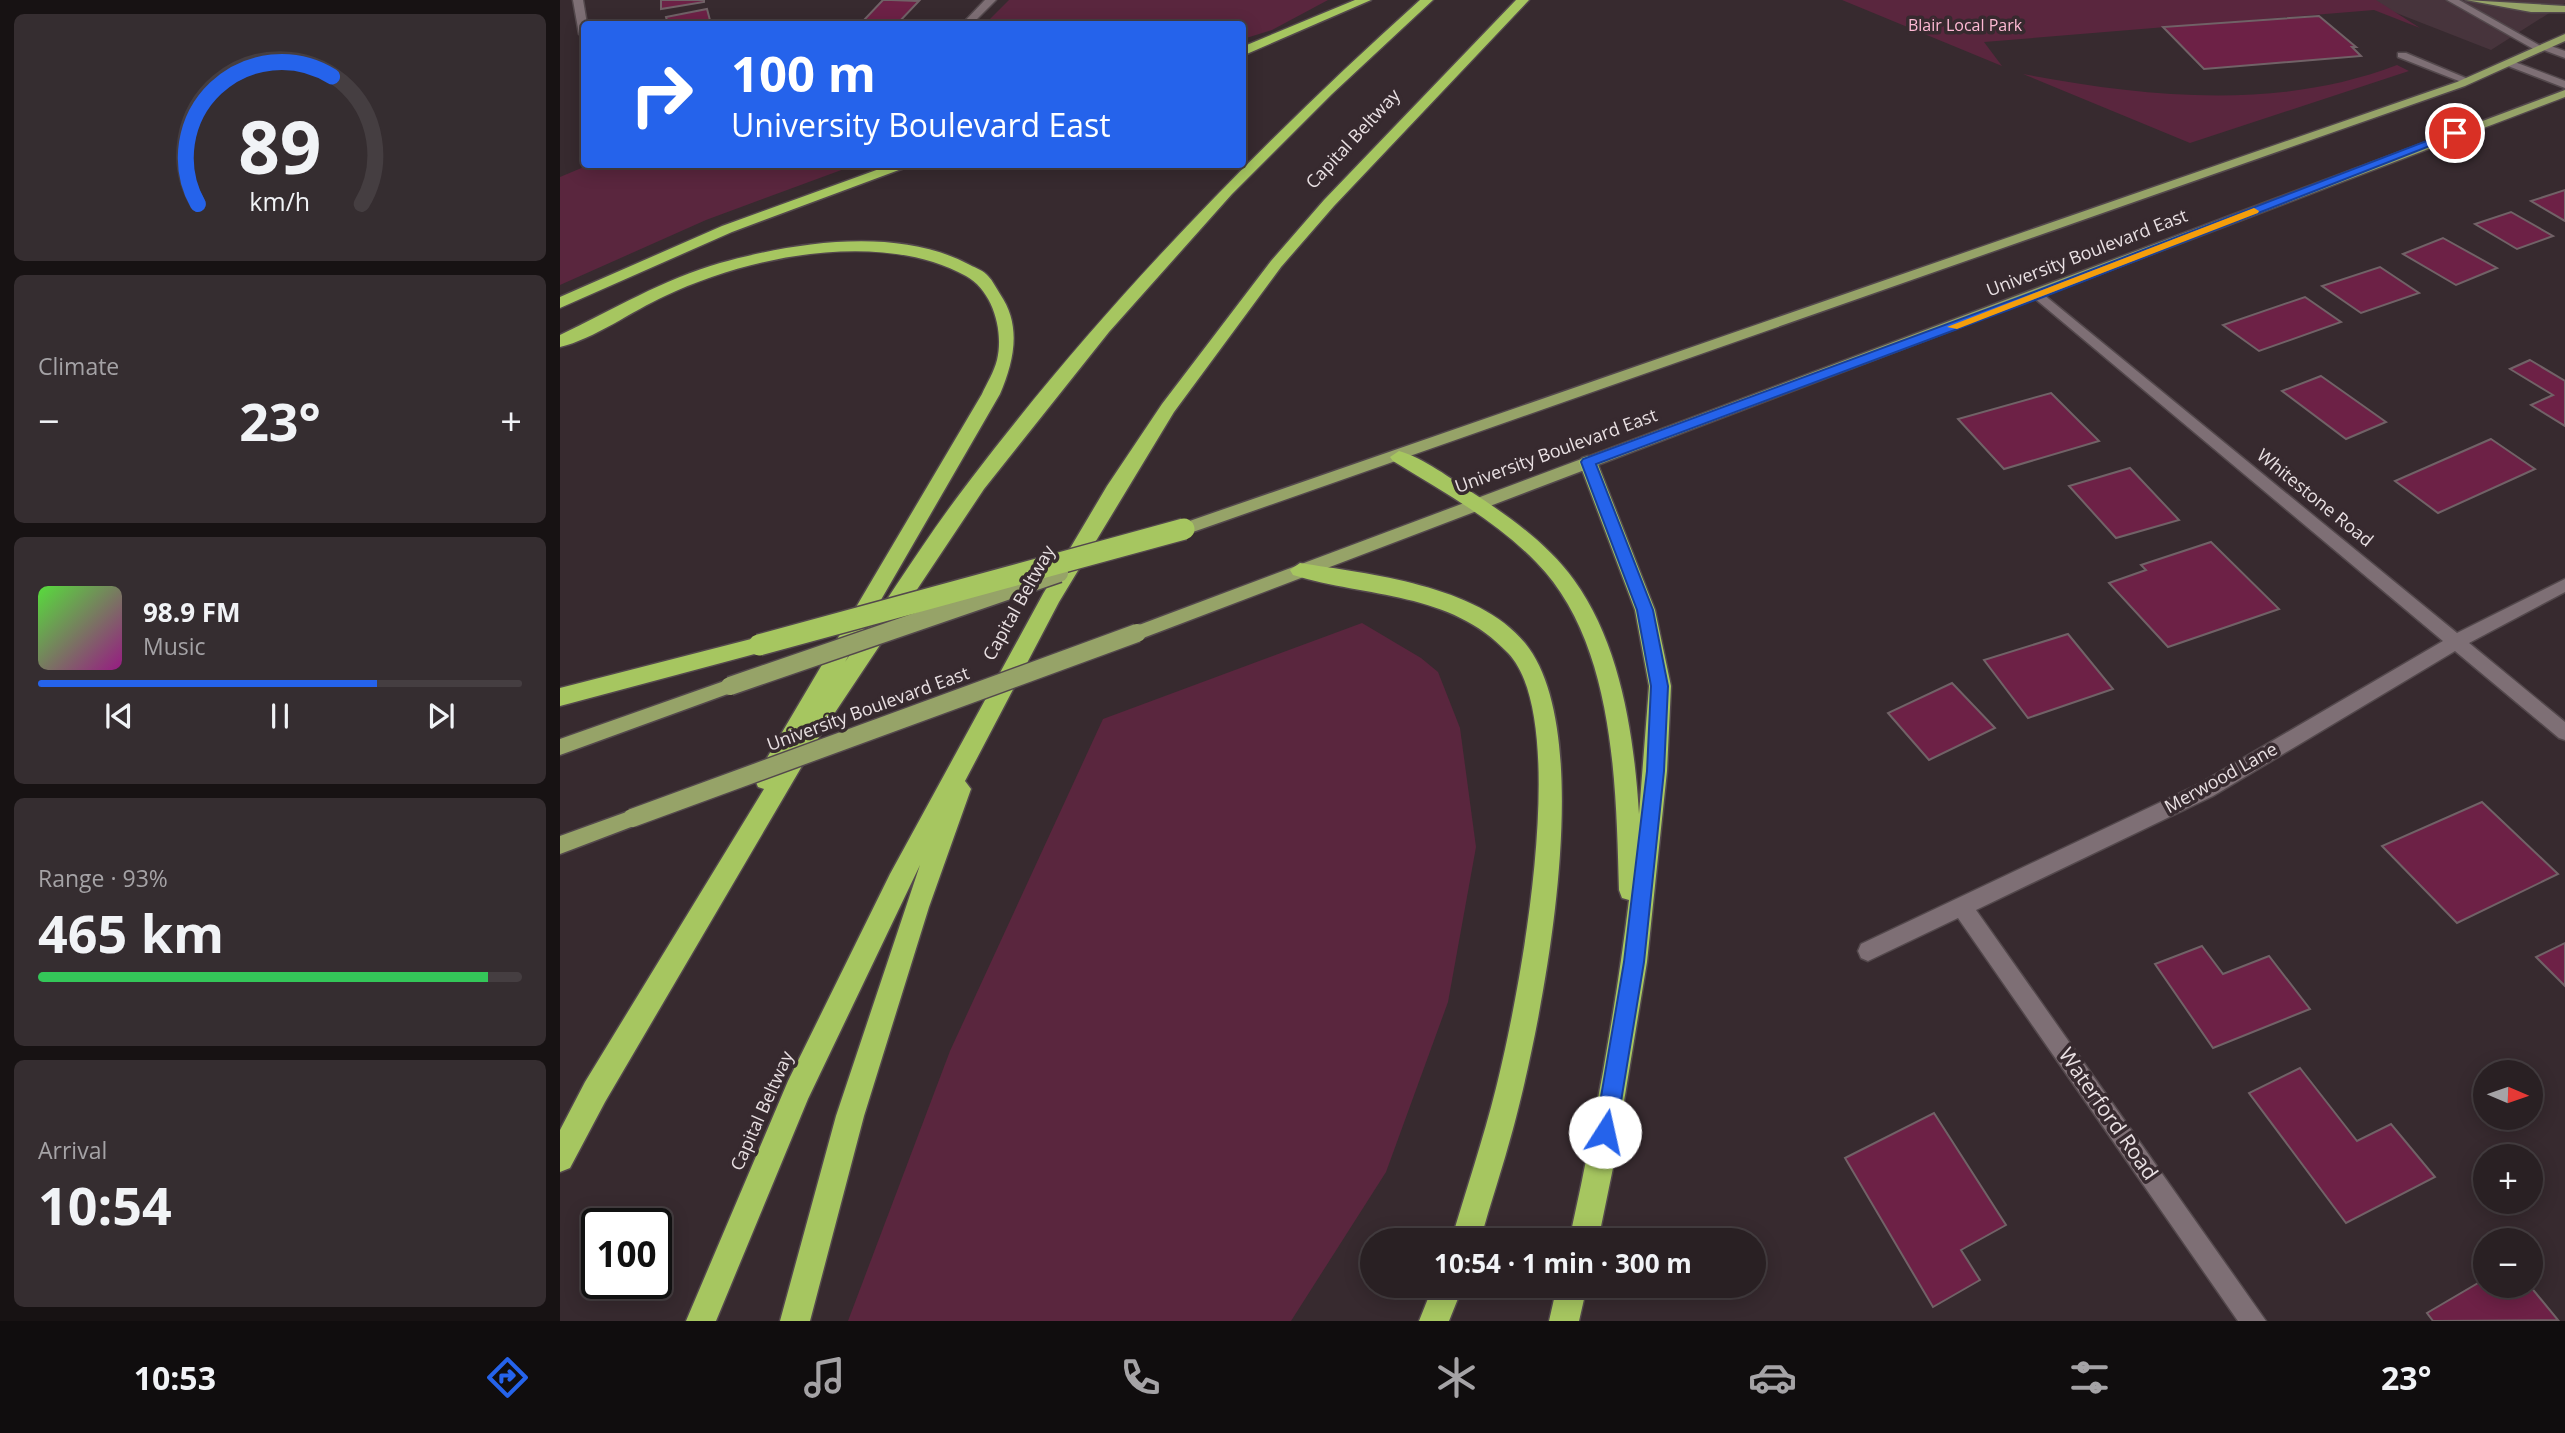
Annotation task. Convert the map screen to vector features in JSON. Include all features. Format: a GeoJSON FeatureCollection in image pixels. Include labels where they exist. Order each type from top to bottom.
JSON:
{"type":"FeatureCollection","features":[{"type":"Feature","properties":{"kind":"highway"},"geometry":{"type":"LineString","coordinates":[[1246,50],[1364,0]]}},
{"type":"Feature","properties":{"kind":"highway"},"geometry":{"type":"LineString","coordinates":[[595,1092],[814,726],[977,484],[1103,328],[1227,191],[1327,91],[1427,0]]}},
{"type":"Feature","properties":{"kind":"highway","name":"Capital Beltway"},"geometry":{"type":"LineString","coordinates":[[701,1321],[799,1090],[899,882],[988,711],[1114,491],[1168,408],[1223,332],[1329,203],[1523,0]]}},
{"type":"Feature","properties":{"kind":"highway"},"geometry":{"type":"LineString","coordinates":[[560,303],[727,229],[897,168]]}},
{"type":"Feature","properties":{"kind":"highway"},"geometry":{"type":"LineString","coordinates":[[560,342],[666,290],[722,268],[765,257],[866,246],[909,249],[947,260],[980,278],[1001,301],[1008,328],[1006,358],[991,394],[806,706],[560,1158]]}},
{"type":"Feature","properties":{"kind":"highway"},"geometry":{"type":"LineString","coordinates":[[1399,457],[1476,503],[1515,532],[1562,577],[1587,620],[1612,689],[1627,772],[1634,962]]}},
{"type":"Feature","properties":{"kind":"highway"},"geometry":{"type":"LineString","coordinates":[[1586,1228],[1599,1168],[1634,962],[1656,771],[1660,686],[1645,610],[1588,462]]}},
{"type":"Feature","properties":{"kind":"highway"},"geometry":{"type":"LineString","coordinates":[[560,697],[1184,529]]}},
{"type":"Feature","properties":{"kind":"highway"},"geometry":{"type":"LineString","coordinates":[[1300,570],[1420,591],[1484,619],[1521,652],[1542,696],[1551,745],[1551,821],[1533,964],[1499,1127],[1469,1228]]}},
{"type":"Feature","properties":{"kind":"highway"},"geometry":{"type":"LineString","coordinates":[[795,1321],[859,1090],[917,907],[988,711]]}},
{"type":"Feature","properties":{"kind":"highway"},"geometry":{"type":"LineString","coordinates":[[1434,1321],[1443,1298]]}},
{"type":"Feature","properties":{"kind":"highway"},"geometry":{"type":"LineString","coordinates":[[1564,1321],[1569,1298]]}},
{"type":"Feature","properties":{"kind":"main road"},"geometry":{"type":"LineString","coordinates":[[2471,0],[2531,9],[2565,9]]}},
{"type":"Feature","properties":{"kind":"main road","name":"University Boulevard East"},"geometry":{"type":"LineString","coordinates":[[560,747],[1184,529],[1399,457],[2468,81],[2512,64],[2565,37]]}},
{"type":"Feature","properties":{"kind":"main road","name":"University Boulevard East"},"geometry":{"type":"LineString","coordinates":[[560,845],[1137,633],[1476,503],[2038,295],[2565,93]]}},
{"type":"Feature","properties":{"kind":"street"},"geometry":{"type":"LineString","coordinates":[[578,0],[582,21]]}},
{"type":"Feature","properties":{"kind":"street"},"geometry":{"type":"LineString","coordinates":[[970,21],[990,0]]}},
{"type":"Feature","properties":{"kind":"street"},"geometry":{"type":"LineString","coordinates":[[2452,0],[2543,48],[2565,55]]}},
{"type":"Feature","properties":{"kind":"street"},"geometry":{"type":"LineString","coordinates":[[2402,55],[2468,81]]}},
{"type":"Feature","properties":{"kind":"street"},"geometry":{"type":"LineString","coordinates":[[2512,64],[2565,85]]}},
{"type":"Feature","properties":{"kind":"street","name":"Whitestone Road"},"geometry":{"type":"LineString","coordinates":[[2038,295],[2458,641],[2565,733]]}},
{"type":"Feature","properties":{"kind":"street","name":"Merwood Lane"},"geometry":{"type":"LineString","coordinates":[[1868,951],[2206,789],[2458,641],[2565,585]]}},
{"type":"Feature","properties":{"kind":"street","name":"Waterford Road"},"geometry":{"type":"LineString","coordinates":[[1962,907],[2253,1321]]}},
{"type":"Feature","properties":{"kind":"shaded area"},"geometry":{"type":"Polygon","coordinates":[[[1877,0],[2565,0],[2565,3],[2491,50],[2381,7],[1877,0]]]}},
{"type":"Feature","properties":{"kind":"green space"},"geometry":{"type":"Polygon","coordinates":[[[1009,0],[1328,0],[1272,30],[1246,38],[1246,21],[988,21],[1009,0]]]}},
{"type":"Feature","properties":{"kind":"green space","name":"Blair Local Park"},"geometry":{"type":"Polygon","coordinates":[[[1842,0],[2376,0],[2420,28],[2374,10],[1984,42],[2002,66],[1842,0]]]}},
{"type":"Feature","properties":{"kind":"green space","name":"Blair Local Park"},"geometry":{"type":"Polygon","coordinates":[[[2397,65],[2409,71],[2190,143],[2023,74],[2116,89],[2211,95],[2258,94],[2352,80],[2397,65]]]}},
{"type":"Feature","properties":{"kind":"green space"},"geometry":{"type":"Polygon","coordinates":[[[581,168],[847,168],[706,220],[560,285],[560,177],[581,168]]]}},
{"type":"Feature","properties":{"kind":"green space"},"geometry":{"type":"Polygon","coordinates":[[[1362,623],[1421,658],[1438,672],[1460,728],[1476,847],[1448,1002],[1386,1172],[1291,1321],[848,1321],[950,1051],[1103,719],[1362,623]]]}},
{"type":"Feature","properties":{"kind":"building"},"geometry":{"type":"Polygon","coordinates":[[[661,0],[704,0],[704,2],[661,9],[661,0]]]}},
{"type":"Feature","properties":{"kind":"building"},"geometry":{"type":"Polygon","coordinates":[[[883,0],[919,1],[900,21],[863,21],[883,0]]]}},
{"type":"Feature","properties":{"kind":"building"},"geometry":{"type":"Polygon","coordinates":[[[707,9],[710,21],[667,21],[666,17],[707,9]]]}},
{"type":"Feature","properties":{"kind":"building"},"geometry":{"type":"Polygon","coordinates":[[[2319,16],[2356,47],[2352,47],[2361,56],[2204,69],[2163,27],[2319,16]]]}},
{"type":"Feature","properties":{"kind":"building"},"geometry":{"type":"Polygon","coordinates":[[[2565,190],[2565,221],[2531,201],[2565,190]]]}},
{"type":"Feature","properties":{"kind":"building"},"geometry":{"type":"Polygon","coordinates":[[[2511,212],[2553,236],[2517,249],[2475,224],[2511,212]]]}},
{"type":"Feature","properties":{"kind":"building"},"geometry":{"type":"Polygon","coordinates":[[[2443,238],[2497,268],[2456,285],[2403,254],[2443,238]]]}},
{"type":"Feature","properties":{"kind":"building"},"geometry":{"type":"Polygon","coordinates":[[[2380,267],[2419,293],[2361,313],[2322,286],[2380,267]]]}},
{"type":"Feature","properties":{"kind":"building"},"geometry":{"type":"Polygon","coordinates":[[[2305,297],[2341,322],[2259,351],[2223,325],[2305,297]]]}},
{"type":"Feature","properties":{"kind":"building"},"geometry":{"type":"Polygon","coordinates":[[[2530,360],[2565,381],[2565,426],[2531,405],[2553,395],[2510,369],[2530,360]]]}},
{"type":"Feature","properties":{"kind":"building"},"geometry":{"type":"Polygon","coordinates":[[[2321,376],[2386,422],[2346,439],[2282,391],[2321,376]]]}},
{"type":"Feature","properties":{"kind":"building"},"geometry":{"type":"Polygon","coordinates":[[[2051,393],[2099,441],[2004,469],[1958,419],[2051,393]]]}},
{"type":"Feature","properties":{"kind":"building"},"geometry":{"type":"Polygon","coordinates":[[[2491,439],[2535,469],[2438,513],[2395,481],[2491,439]]]}},
{"type":"Feature","properties":{"kind":"building"},"geometry":{"type":"Polygon","coordinates":[[[2130,468],[2179,520],[2116,538],[2069,486],[2130,468]]]}},
{"type":"Feature","properties":{"kind":"building"},"geometry":{"type":"Polygon","coordinates":[[[2211,542],[2279,609],[2168,647],[2109,583],[2146,570],[2141,565],[2211,542]]]}},
{"type":"Feature","properties":{"kind":"building"},"geometry":{"type":"Polygon","coordinates":[[[2068,634],[2113,689],[2028,718],[1984,660],[2068,634]]]}},
{"type":"Feature","properties":{"kind":"building"},"geometry":{"type":"Polygon","coordinates":[[[1952,683],[1995,728],[1929,760],[1888,713],[1952,683]]]}},
{"type":"Feature","properties":{"kind":"building"},"geometry":{"type":"Polygon","coordinates":[[[2482,802],[2558,874],[2457,923],[2382,846],[2482,802]]]}},
{"type":"Feature","properties":{"kind":"building"},"geometry":{"type":"Polygon","coordinates":[[[2565,943],[2565,986],[2536,957],[2565,943]]]}},
{"type":"Feature","properties":{"kind":"building"},"geometry":{"type":"Polygon","coordinates":[[[2202,946],[2223,974],[2269,956],[2310,1009],[2213,1048],[2155,964],[2202,946]]]}},
{"type":"Feature","properties":{"kind":"building"},"geometry":{"type":"Polygon","coordinates":[[[2300,1068],[2357,1141],[2391,1124],[2435,1177],[2346,1223],[2249,1093],[2300,1068]]]}},
{"type":"Feature","properties":{"kind":"building"},"geometry":{"type":"Polygon","coordinates":[[[1934,1113],[2006,1225],[1961,1250],[1980,1280],[1933,1307],[1845,1158],[1934,1113]]]}},
{"type":"Feature","properties":{"kind":"building"},"geometry":{"type":"Polygon","coordinates":[[[2473,1286],[2473,1298],[2540,1298],[2558,1320],[2433,1321],[2427,1313],[2473,1286]]]}},
{"type":"Feature","properties":{"kind":"slow traffic"},"geometry":{"type":"LineString","coordinates":[[1953,327],[2254,211]]}},
{"type":"Feature","properties":{"kind":"route"},"geometry":{"type":"LineString","coordinates":[[1605,1132],[1634,962],[1656,771],[1660,686],[1645,610],[1588,462],[2038,295],[2455,133]]}}]}
